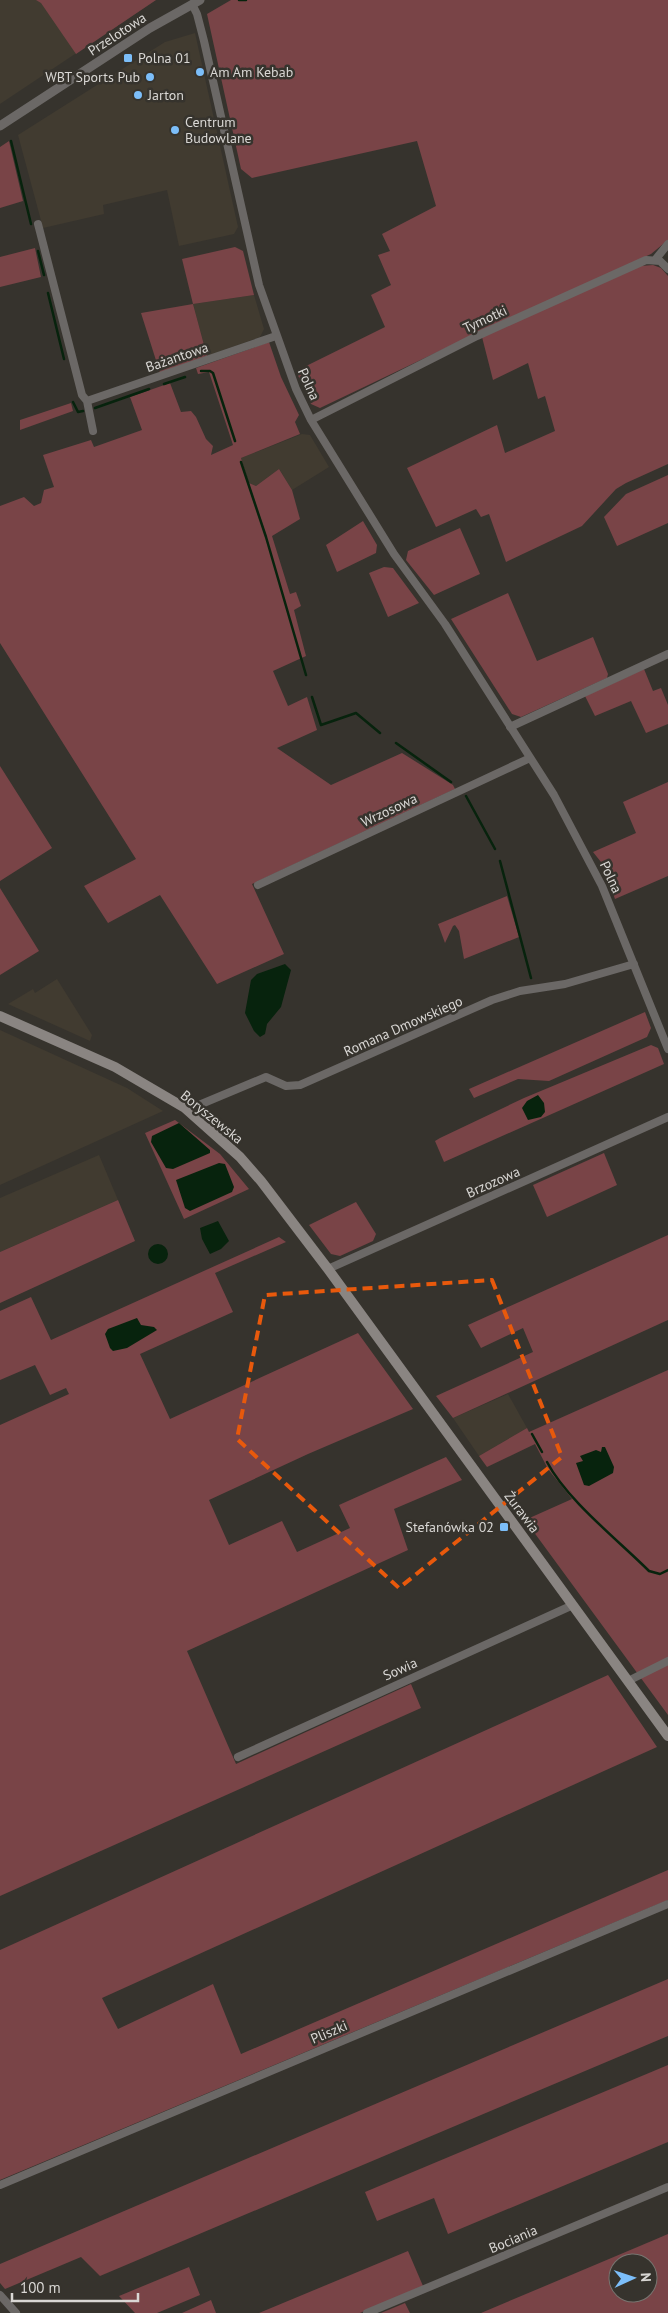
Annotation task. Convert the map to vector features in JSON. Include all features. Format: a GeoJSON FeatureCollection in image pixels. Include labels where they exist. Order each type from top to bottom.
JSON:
{"type":"FeatureCollection","features":[{"type":"Feature","properties":{"kind":"main road","name":"Boryszewska"},"geometry":{"type":"LineString","coordinates":[[0,1016],[115,1067],[187,1110],[225,1143],[261,1181],[354,1305]]}},
{"type":"Feature","properties":{"kind":"main road","name":"Żurawia"},"geometry":{"type":"LineString","coordinates":[[354,1305],[668,1736]]}},
{"type":"Feature","properties":{"kind":"street","name":"Przelotowa"},"geometry":{"type":"LineString","coordinates":[[0,126],[150,28],[196,2]]}},
{"type":"Feature","properties":{"kind":"street","name":"Polna"},"geometry":{"type":"LineString","coordinates":[[196,2],[197,14],[259,285],[296,389],[311,420],[394,554],[445,624],[566,816],[598,878],[668,1049]]}},
{"type":"Feature","properties":{"kind":"street"},"geometry":{"type":"LineString","coordinates":[[38,224],[82,395],[87,401],[93,431]]}},
{"type":"Feature","properties":{"kind":"street"},"geometry":{"type":"LineString","coordinates":[[668,244],[655,260],[660,261],[668,270]]}},
{"type":"Feature","properties":{"kind":"street","name":"Tymotki"},"geometry":{"type":"LineString","coordinates":[[311,420],[478,336],[633,265],[646,260],[655,260]]}},
{"type":"Feature","properties":{"kind":"street","name":"Bażantowa"},"geometry":{"type":"LineString","coordinates":[[87,401],[276,336]]}},
{"type":"Feature","properties":{"kind":"street"},"geometry":{"type":"LineString","coordinates":[[510,727],[668,654]]}},
{"type":"Feature","properties":{"kind":"street","name":"Wrzosowa"},"geometry":{"type":"LineString","coordinates":[[258,885],[530,758]]}},
{"type":"Feature","properties":{"kind":"street","name":"Romana Dmowskiego"},"geometry":{"type":"LineString","coordinates":[[187,1110],[266,1077],[286,1086],[300,1085],[492,1000],[520,991],[571,982],[634,964]]}},
{"type":"Feature","properties":{"kind":"street","name":"Brzozowa"},"geometry":{"type":"LineString","coordinates":[[328,1269],[668,1117]]}},
{"type":"Feature","properties":{"kind":"street","name":"Sowia"},"geometry":{"type":"LineString","coordinates":[[238,1756],[573,1605]]}},
{"type":"Feature","properties":{"kind":"street"},"geometry":{"type":"LineString","coordinates":[[628,1681],[668,1660]]}},
{"type":"Feature","properties":{"kind":"street","name":"Pliszki"},"geometry":{"type":"LineString","coordinates":[[0,2185],[668,1904]]}},
{"type":"Feature","properties":{"kind":"street","name":"Bociania"},"geometry":{"type":"LineString","coordinates":[[367,2313],[668,2187]]}},
{"type":"Feature","properties":{"kind":"street"},"geometry":{"type":"LineString","coordinates":[[0,2295],[16,2313]]}},
{"type":"Feature","properties":{"kind":"highlighted area"},"geometry":{"type":"Polygon","coordinates":[[[492,1280],[562,1457],[399,1588],[237,1439],[265,1295],[492,1280]]]}},
{"type":"Feature","properties":{"kind":"shaded area"},"geometry":{"type":"Polygon","coordinates":[[[0,0],[156,0],[0,104],[0,0]]]}},
{"type":"Feature","properties":{"kind":"shaded area"},"geometry":{"type":"Polygon","coordinates":[[[36,0],[156,0],[76,54],[41,3],[36,0]]]}},
{"type":"Feature","properties":{"kind":"shaded area"},"geometry":{"type":"Polygon","coordinates":[[[231,0],[668,0],[668,240],[651,254],[471,336],[320,408],[311,404],[296,371],[385,327],[371,295],[391,285],[378,255],[390,251],[382,234],[436,206],[417,141],[252,178],[241,169],[207,14],[231,0]]]}},
{"type":"Feature","properties":{"kind":"shaded area"},"geometry":{"type":"Polygon","coordinates":[[[195,33],[238,227],[234,234],[179,246],[167,190],[103,205],[104,214],[43,228],[18,135],[165,42],[195,33]]]}},
{"type":"Feature","properties":{"kind":"shaded area"},"geometry":{"type":"Polygon","coordinates":[[[9,141],[23,201],[0,208],[0,147],[9,141]]]}},
{"type":"Feature","properties":{"kind":"shaded area"},"geometry":{"type":"Polygon","coordinates":[[[235,247],[243,251],[254,295],[193,304],[182,259],[235,247]]]}},
{"type":"Feature","properties":{"kind":"shaded area"},"geometry":{"type":"Polygon","coordinates":[[[35,248],[41,277],[0,287],[0,257],[35,248]]]}},
{"type":"Feature","properties":{"kind":"shaded area"},"geometry":{"type":"Polygon","coordinates":[[[653,265],[661,268],[668,276],[668,464],[616,489],[582,526],[506,562],[489,514],[481,517],[476,509],[436,527],[407,468],[497,425],[505,453],[555,431],[545,396],[538,399],[528,363],[493,380],[482,337],[640,266],[653,265]]]}},
{"type":"Feature","properties":{"kind":"shaded area"},"geometry":{"type":"Polygon","coordinates":[[[254,295],[264,329],[260,337],[207,356],[193,304],[254,295]]]}},
{"type":"Feature","properties":{"kind":"shaded area"},"geometry":{"type":"Polygon","coordinates":[[[193,304],[207,356],[160,373],[141,313],[193,304]]]}},
{"type":"Feature","properties":{"kind":"shaded area"},"geometry":{"type":"Polygon","coordinates":[[[269,342],[281,377],[299,415],[295,422],[300,434],[241,458],[249,483],[256,486],[279,469],[292,490],[300,519],[272,536],[290,594],[296,592],[301,606],[294,610],[306,656],[273,671],[288,706],[307,697],[317,730],[277,748],[331,785],[402,753],[453,785],[455,789],[252,884],[284,954],[217,984],[160,895],[108,923],[84,886],[136,859],[0,643],[0,506],[24,497],[34,506],[41,503],[44,490],[54,487],[43,455],[91,440],[94,447],[142,430],[130,397],[170,383],[181,412],[191,411],[196,417],[206,439],[213,446],[211,455],[233,445],[209,372],[198,374],[196,368],[269,342]]]}},
{"type":"Feature","properties":{"kind":"shaded area"},"geometry":{"type":"Polygon","coordinates":[[[71,403],[73,411],[20,430],[20,420],[71,403]]]}},
{"type":"Feature","properties":{"kind":"shaded area"},"geometry":{"type":"Polygon","coordinates":[[[302,434],[310,435],[329,467],[292,490],[279,469],[256,486],[249,483],[241,458],[302,434]]]}},
{"type":"Feature","properties":{"kind":"shaded area"},"geometry":{"type":"Polygon","coordinates":[[[668,475],[668,523],[617,546],[604,517],[626,494],[668,475]]]}},
{"type":"Feature","properties":{"kind":"shaded area"},"geometry":{"type":"Polygon","coordinates":[[[363,521],[377,545],[376,553],[337,572],[326,545],[363,521]]]}},
{"type":"Feature","properties":{"kind":"shaded area"},"geometry":{"type":"Polygon","coordinates":[[[460,528],[480,574],[434,595],[406,560],[408,551],[460,528]]]}},
{"type":"Feature","properties":{"kind":"shaded area"},"geometry":{"type":"Polygon","coordinates":[[[384,567],[393,568],[419,603],[388,617],[369,573],[384,567]]]}},
{"type":"Feature","properties":{"kind":"shaded area"},"geometry":{"type":"Polygon","coordinates":[[[508,593],[537,661],[593,637],[608,674],[607,678],[521,717],[512,714],[451,619],[508,593]]]}},
{"type":"Feature","properties":{"kind":"shaded area"},"geometry":{"type":"Polygon","coordinates":[[[644,669],[653,691],[661,688],[668,705],[668,724],[646,733],[631,701],[595,716],[585,696],[644,669]]]}},
{"type":"Feature","properties":{"kind":"shaded area"},"geometry":{"type":"Polygon","coordinates":[[[0,766],[52,848],[0,881],[0,766]]]}},
{"type":"Feature","properties":{"kind":"shaded area"},"geometry":{"type":"Polygon","coordinates":[[[668,782],[668,876],[615,899],[601,862],[593,852],[636,833],[623,802],[668,782]]]}},
{"type":"Feature","properties":{"kind":"shaded area"},"geometry":{"type":"Polygon","coordinates":[[[0,888],[39,951],[0,975],[0,888]]]}},
{"type":"Feature","properties":{"kind":"shaded area"},"geometry":{"type":"Polygon","coordinates":[[[507,896],[519,937],[464,959],[459,931],[455,925],[445,943],[438,924],[507,896]]]}},
{"type":"Feature","properties":{"kind":"shaded area"},"geometry":{"type":"Polygon","coordinates":[[[285,964],[291,970],[281,1007],[267,1024],[265,1034],[260,1037],[254,1031],[245,1013],[251,980],[257,974],[285,964]]]}},
{"type":"Feature","properties":{"kind":"shaded area"},"geometry":{"type":"Polygon","coordinates":[[[57,979],[92,1035],[90,1041],[8,1004],[33,989],[35,993],[57,979]]]}},
{"type":"Feature","properties":{"kind":"shaded area"},"geometry":{"type":"Polygon","coordinates":[[[645,1012],[651,1028],[647,1037],[549,1081],[518,1079],[474,1098],[469,1089],[645,1012]]]}},
{"type":"Feature","properties":{"kind":"shaded area"},"geometry":{"type":"Polygon","coordinates":[[[0,1030],[127,1088],[163,1111],[0,1185],[0,1030]]]}},
{"type":"Feature","properties":{"kind":"shaded area"},"geometry":{"type":"Polygon","coordinates":[[[651,1045],[658,1048],[664,1064],[444,1162],[435,1141],[440,1138],[524,1098],[651,1045]]]}},
{"type":"Feature","properties":{"kind":"shaded area"},"geometry":{"type":"Polygon","coordinates":[[[538,1095],[544,1103],[545,1112],[541,1117],[528,1120],[522,1108],[527,1101],[538,1095]]]}},
{"type":"Feature","properties":{"kind":"shaded area"},"geometry":{"type":"Polygon","coordinates":[[[175,1120],[220,1154],[249,1189],[184,1219],[145,1133],[175,1120]]]}},
{"type":"Feature","properties":{"kind":"shaded area"},"geometry":{"type":"Polygon","coordinates":[[[179,1123],[210,1150],[210,1153],[173,1169],[166,1168],[151,1142],[152,1136],[179,1123]]]}},
{"type":"Feature","properties":{"kind":"shaded area"},"geometry":{"type":"Polygon","coordinates":[[[604,1153],[617,1185],[547,1217],[533,1185],[604,1153]]]}},
{"type":"Feature","properties":{"kind":"shaded area"},"geometry":{"type":"Polygon","coordinates":[[[99,1155],[118,1200],[0,1252],[0,1198],[99,1155]]]}},
{"type":"Feature","properties":{"kind":"shaded area"},"geometry":{"type":"Polygon","coordinates":[[[219,1163],[225,1164],[234,1187],[232,1192],[190,1211],[185,1208],[176,1180],[219,1163]]]}},
{"type":"Feature","properties":{"kind":"shaded area"},"geometry":{"type":"Polygon","coordinates":[[[118,1200],[135,1241],[0,1303],[0,1252],[118,1200]]]}},
{"type":"Feature","properties":{"kind":"shaded area"},"geometry":{"type":"Polygon","coordinates":[[[356,1202],[376,1234],[373,1241],[340,1256],[331,1254],[309,1225],[356,1202]]]}},
{"type":"Feature","properties":{"kind":"shaded area"},"geometry":{"type":"Polygon","coordinates":[[[218,1221],[229,1241],[221,1249],[210,1254],[202,1239],[200,1228],[218,1221]]]}},
{"type":"Feature","properties":{"kind":"shaded area"},"geometry":{"type":"Polygon","coordinates":[[[668,1235],[668,1320],[453,1418],[436,1396],[533,1352],[523,1328],[481,1348],[468,1325],[668,1235]]]}},
{"type":"Feature","properties":{"kind":"shaded area"},"geometry":{"type":"Polygon","coordinates":[[[279,1237],[286,1242],[215,1273],[233,1312],[140,1354],[170,1419],[358,1333],[413,1409],[308,1454],[209,1500],[229,1545],[282,1521],[297,1552],[350,1528],[339,1505],[446,1457],[462,1480],[394,1509],[408,1550],[187,1651],[236,1764],[411,1684],[421,1708],[0,1896],[0,1425],[69,1394],[66,1388],[50,1395],[35,1365],[0,1380],[0,1311],[31,1297],[51,1340],[279,1237]]]}},
{"type":"Feature","properties":{"kind":"shaded area"},"geometry":{"type":"Polygon","coordinates":[[[158,1244],[165,1247],[168,1254],[165,1261],[158,1264],[151,1261],[148,1254],[151,1247],[158,1244]]]}},
{"type":"Feature","properties":{"kind":"shaded area"},"geometry":{"type":"Polygon","coordinates":[[[137,1318],[141,1325],[154,1327],[157,1330],[127,1348],[113,1351],[105,1334],[108,1329],[137,1318]]]}},
{"type":"Feature","properties":{"kind":"shaded area"},"geometry":{"type":"Polygon","coordinates":[[[668,1370],[668,1715],[525,1520],[572,1499],[548,1469],[535,1444],[487,1467],[479,1456],[527,1428],[529,1432],[668,1370]]]}},
{"type":"Feature","properties":{"kind":"shaded area"},"geometry":{"type":"Polygon","coordinates":[[[508,1394],[527,1428],[479,1456],[453,1418],[508,1394]]]}},
{"type":"Feature","properties":{"kind":"shaded area"},"geometry":{"type":"Polygon","coordinates":[[[602,1447],[605,1447],[614,1467],[613,1473],[589,1486],[584,1485],[576,1463],[583,1461],[580,1456],[596,1450],[601,1452],[602,1447]]]}},
{"type":"Feature","properties":{"kind":"shaded area"},"geometry":{"type":"Polygon","coordinates":[[[608,1675],[657,1747],[102,1998],[118,2029],[213,1984],[241,2054],[668,1870],[668,1900],[0,2180],[0,1950],[608,1675]]]}},
{"type":"Feature","properties":{"kind":"shaded area"},"geometry":{"type":"Polygon","coordinates":[[[668,1979],[668,2036],[100,2276],[81,2257],[5,2289],[0,2283],[0,2264],[668,1979]]]}},
{"type":"Feature","properties":{"kind":"shaded area"},"geometry":{"type":"Polygon","coordinates":[[[668,2065],[668,2142],[448,2234],[434,2198],[377,2221],[365,2192],[668,2065]]]}},
{"type":"Feature","properties":{"kind":"shaded area"},"geometry":{"type":"Polygon","coordinates":[[[668,2234],[668,2313],[481,2313],[608,2259],[608,2303],[658,2303],[658,2253],[623,2253],[668,2234]]]}},
{"type":"Feature","properties":{"kind":"shaded area"},"geometry":{"type":"Polygon","coordinates":[[[408,2251],[423,2286],[360,2313],[259,2313],[408,2251]]]}},
{"type":"Feature","properties":{"kind":"shaded area"},"geometry":{"type":"Polygon","coordinates":[[[189,2267],[200,2295],[157,2313],[135,2313],[119,2296],[189,2267]]]}},
{"type":"Feature","properties":{"kind":"shaded area"},"geometry":{"type":"Polygon","coordinates":[[[211,2300],[216,2313],[182,2313],[211,2300]]]}},
{"type":"Feature","properties":{"kind":"shaded area"},"geometry":{"type":"Polygon","coordinates":[[[405,2303],[410,2313],[381,2313],[405,2303]]]}},
{"type":"Feature","properties":{"kind":"waterway"},"geometry":{"type":"LineString","coordinates":[[239,0],[246,0]]}},
{"type":"Feature","properties":{"kind":"waterway"},"geometry":{"type":"LineString","coordinates":[[11,141],[31,224]]}},
{"type":"Feature","properties":{"kind":"waterway"},"geometry":{"type":"LineString","coordinates":[[38,251],[44,275]]}},
{"type":"Feature","properties":{"kind":"waterway"},"geometry":{"type":"LineString","coordinates":[[48,293],[64,359]]}},
{"type":"Feature","properties":{"kind":"waterway"},"geometry":{"type":"LineString","coordinates":[[201,371],[213,373],[235,441]]}},
{"type":"Feature","properties":{"kind":"waterway"},"geometry":{"type":"LineString","coordinates":[[164,384],[185,377]]}},
{"type":"Feature","properties":{"kind":"waterway"},"geometry":{"type":"LineString","coordinates":[[95,408],[149,389]]}},
{"type":"Feature","properties":{"kind":"waterway"},"geometry":{"type":"LineString","coordinates":[[73,402],[78,412],[83,411]]}},
{"type":"Feature","properties":{"kind":"waterway"},"geometry":{"type":"LineString","coordinates":[[241,462],[266,537],[306,675]]}},
{"type":"Feature","properties":{"kind":"waterway"},"geometry":{"type":"LineString","coordinates":[[312,697],[321,725],[356,713],[380,733]]}},
{"type":"Feature","properties":{"kind":"waterway"},"geometry":{"type":"LineString","coordinates":[[396,743],[451,782]]}},
{"type":"Feature","properties":{"kind":"waterway"},"geometry":{"type":"LineString","coordinates":[[466,796],[495,849]]}},
{"type":"Feature","properties":{"kind":"waterway"},"geometry":{"type":"LineString","coordinates":[[500,861],[531,978]]}},
{"type":"Feature","properties":{"kind":"waterway"},"geometry":{"type":"LineString","coordinates":[[532,1434],[542,1452]]}},
{"type":"Feature","properties":{"kind":"waterway"},"geometry":{"type":"LineString","coordinates":[[547,1462],[567,1491],[580,1505],[649,1571],[660,1574],[668,1570]]}},
{"type":"Feature","properties":{"kind":"place","name":"Polna 01"},"geometry":{"type":"Point","coordinates":[128,58]}},
{"type":"Feature","properties":{"kind":"place","name":"Am Am Kebab"},"geometry":{"type":"Point","coordinates":[200,72]}},
{"type":"Feature","properties":{"kind":"place","name":"WBT Sports Pub"},"geometry":{"type":"Point","coordinates":[150,77]}},
{"type":"Feature","properties":{"kind":"place","name":"Jarton"},"geometry":{"type":"Point","coordinates":[138,95]}},
{"type":"Feature","properties":{"kind":"place","name":"Centrum Budowlane"},"geometry":{"type":"Point","coordinates":[175,130]}},
{"type":"Feature","properties":{"kind":"place","name":"Stefanówka 02"},"geometry":{"type":"Point","coordinates":[504,1527]}}]}
